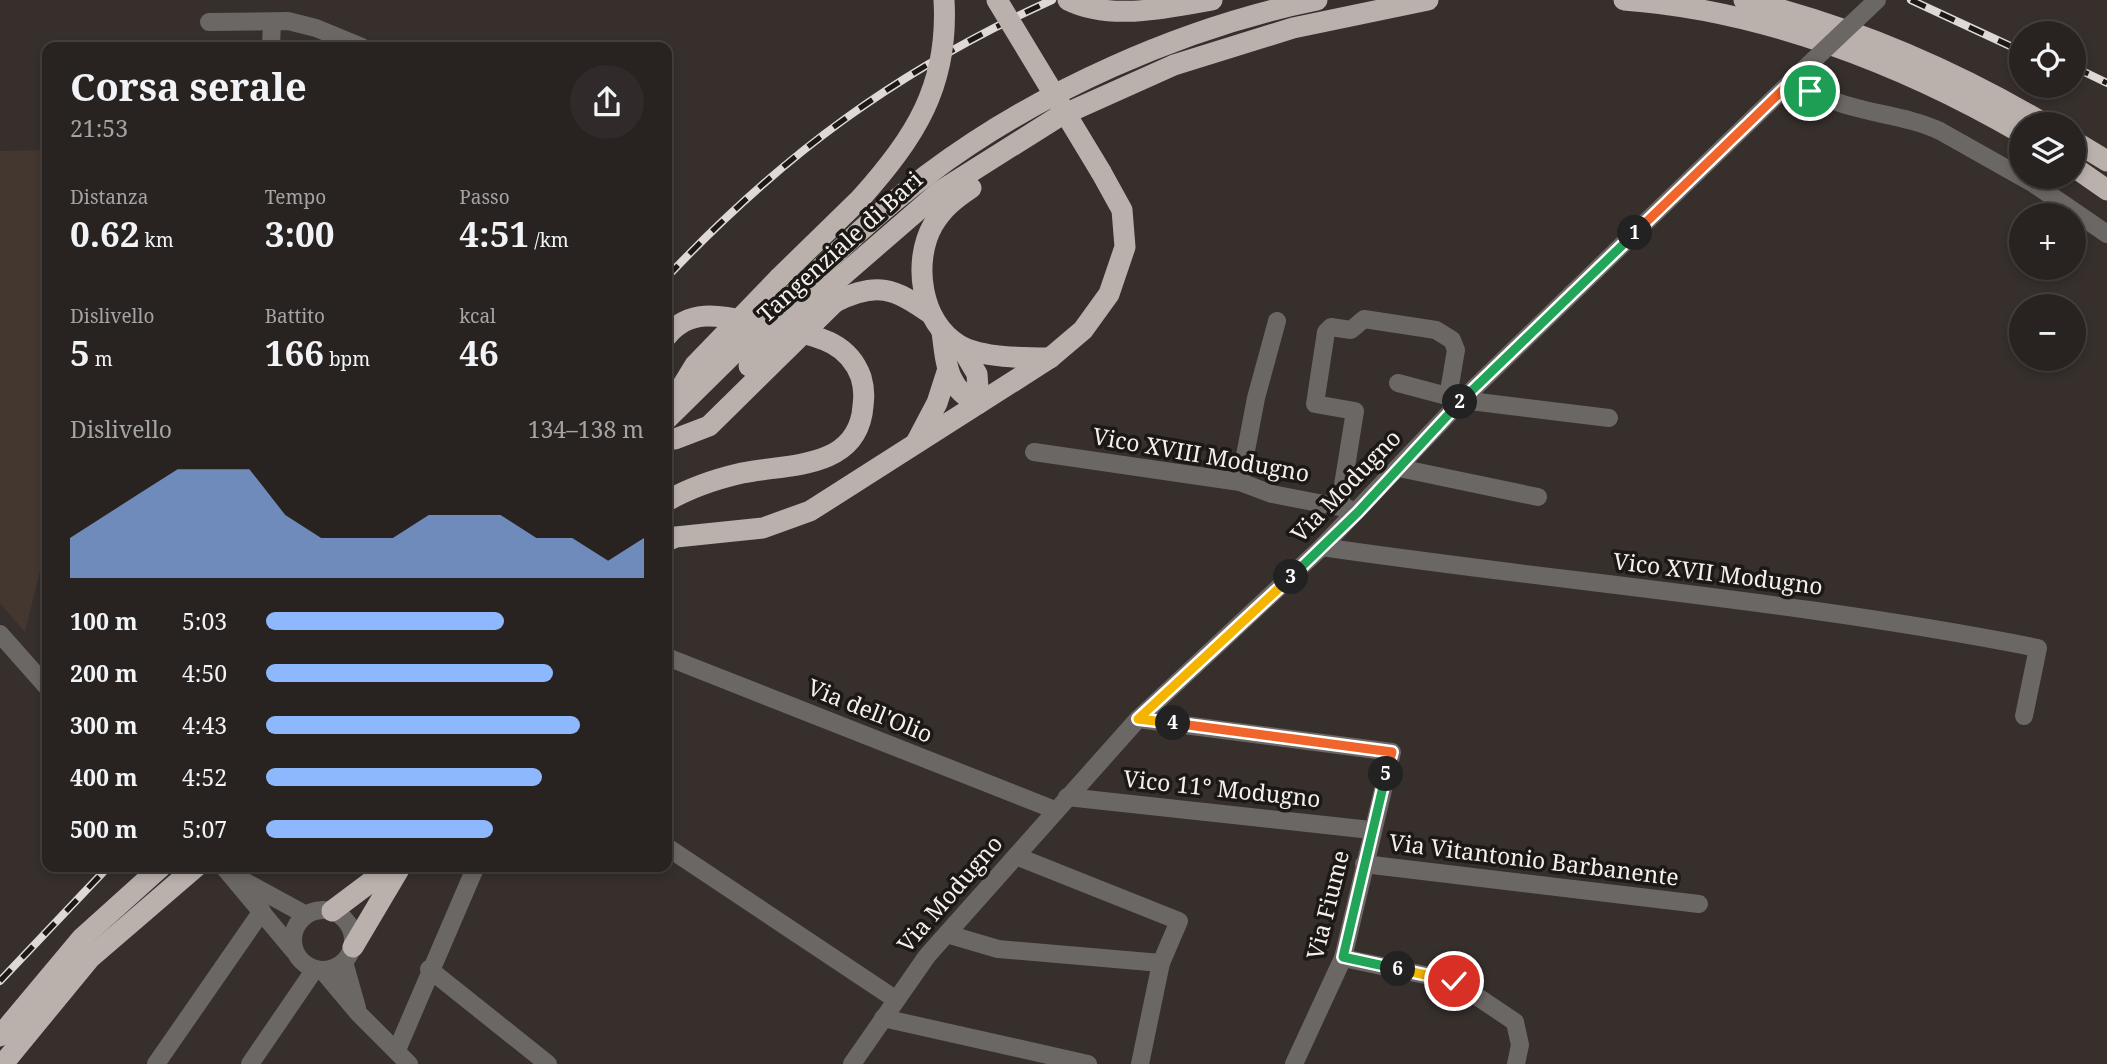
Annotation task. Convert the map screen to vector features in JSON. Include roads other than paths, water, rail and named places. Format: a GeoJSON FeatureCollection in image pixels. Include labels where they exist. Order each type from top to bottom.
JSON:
{"type":"FeatureCollection","features":[{"type":"Feature","properties":{"kind":"highway"},"geometry":{"type":"LineString","coordinates":[[672,402],[695,365],[861,198],[902,152],[933,93],[946,30],[944,0]]}},
{"type":"Feature","properties":{"kind":"highway"},"geometry":{"type":"LineString","coordinates":[[672,539],[763,528],[810,511],[1050,358],[1083,330],[1109,294],[1125,247],[1122,210],[997,0]]}},
{"type":"Feature","properties":{"kind":"highway"},"geometry":{"type":"LineString","coordinates":[[1068,0],[1076,4],[1118,10],[1159,9],[1212,0]]}},
{"type":"Feature","properties":{"kind":"highway","name":"Tangenziale di Bari"},"geometry":{"type":"LineString","coordinates":[[818,295],[860,230],[929,174],[1047,99],[1164,45],[1284,7],[1317,0]]}},
{"type":"Feature","properties":{"kind":"highway","name":"Tangenziale di Bari"},"geometry":{"type":"LineString","coordinates":[[672,415],[939,192],[1058,117],[1174,65],[1293,28],[1428,0]]}},
{"type":"Feature","properties":{"kind":"highway"},"geometry":{"type":"LineString","coordinates":[[1624,0],[1745,21],[1849,52],[1933,87],[2009,127]]}},
{"type":"Feature","properties":{"kind":"highway"},"geometry":{"type":"LineString","coordinates":[[1744,0],[1795,12],[1865,36],[1988,90],[2025,112]]}},
{"type":"Feature","properties":{"kind":"highway"},"geometry":{"type":"LineString","coordinates":[[1774,0],[1795,12]]}},
{"type":"Feature","properties":{"kind":"highway"},"geometry":{"type":"LineString","coordinates":[[979,403],[965,398],[947,372],[936,323],[924,287],[923,254],[932,226],[949,203],[1021,154],[1058,117]]}},
{"type":"Feature","properties":{"kind":"highway"},"geometry":{"type":"LineString","coordinates":[[2086,148],[2107,160]]}},
{"type":"Feature","properties":{"kind":"highway"},"geometry":{"type":"LineString","coordinates":[[2086,175],[2107,190]]}},
{"type":"Feature","properties":{"kind":"highway"},"geometry":{"type":"LineString","coordinates":[[672,443],[709,426],[818,295],[887,290],[906,296],[961,347],[977,374],[979,403]]}},
{"type":"Feature","properties":{"kind":"highway"},"geometry":{"type":"LineString","coordinates":[[672,332],[690,318],[714,315],[816,336],[840,346],[856,365],[866,392],[860,424],[844,448],[816,462],[707,482],[672,498]]}},
{"type":"Feature","properties":{"kind":"highway"},"geometry":{"type":"LineString","coordinates":[[961,347],[1000,355],[1050,358]]}},
{"type":"Feature","properties":{"kind":"highway"},"geometry":{"type":"LineString","coordinates":[[915,444],[937,403],[947,372]]}},
{"type":"Feature","properties":{"kind":"highway"},"geometry":{"type":"LineString","coordinates":[[0,1036],[82,938],[155,872]]}},
{"type":"Feature","properties":{"kind":"highway"},"geometry":{"type":"LineString","coordinates":[[3,1064],[90,958],[190,872]]}},
{"type":"Feature","properties":{"kind":"highway"},"geometry":{"type":"LineString","coordinates":[[332,911],[385,872]]}},
{"type":"Feature","properties":{"kind":"highway"},"geometry":{"type":"LineString","coordinates":[[349,954],[397,872]]}},
{"type":"Feature","properties":{"kind":"street","name":"Via Modugno"},"geometry":{"type":"LineString","coordinates":[[852,1064],[895,999],[947,934],[1138,719],[1358,512],[1399,468],[1455,398],[1877,0]]}},
{"type":"Feature","properties":{"kind":"street"},"geometry":{"type":"LineString","coordinates":[[209,22],[288,21],[316,28],[350,42]]}},
{"type":"Feature","properties":{"kind":"street"},"geometry":{"type":"LineString","coordinates":[[271,42],[272,22]]}},
{"type":"Feature","properties":{"kind":"street"},"geometry":{"type":"LineString","coordinates":[[1799,74],[1810,91],[1827,99],[1924,123],[1940,131],[2034,184],[2107,234]]}},
{"type":"Feature","properties":{"kind":"street"},"geometry":{"type":"LineString","coordinates":[[1340,504],[1355,411],[1315,404],[1326,332],[1331,327],[1351,330],[1364,319],[1436,330],[1447,335],[1455,350],[1455,398]]}},
{"type":"Feature","properties":{"kind":"street"},"geometry":{"type":"LineString","coordinates":[[1240,482],[1256,398],[1277,321]]}},
{"type":"Feature","properties":{"kind":"street"},"geometry":{"type":"LineString","coordinates":[[1398,383],[1455,398],[1609,418]]}},
{"type":"Feature","properties":{"kind":"street","name":"Vico XVIII Modugno"},"geometry":{"type":"LineString","coordinates":[[1034,452],[1240,482],[1272,494],[1340,504],[1358,512]]}},
{"type":"Feature","properties":{"kind":"street"},"geometry":{"type":"LineString","coordinates":[[1399,468],[1538,497]]}},
{"type":"Feature","properties":{"kind":"street","name":"Vico XVII Modugno"},"geometry":{"type":"LineString","coordinates":[[1322,547],[1783,607],[1962,633],[2038,648],[2024,716]]}},
{"type":"Feature","properties":{"kind":"street"},"geometry":{"type":"LineString","coordinates":[[0,634],[42,682]]}},
{"type":"Feature","properties":{"kind":"street"},"geometry":{"type":"LineString","coordinates":[[0,655],[22,660]]}},
{"type":"Feature","properties":{"kind":"street","name":"Via dell'Olio"},"geometry":{"type":"LineString","coordinates":[[672,659],[1061,804]]}},
{"type":"Feature","properties":{"kind":"street","name":"Via Fiume"},"geometry":{"type":"LineString","coordinates":[[1138,719],[1392,752],[1371,830],[1343,957],[1294,1064]]}},
{"type":"Feature","properties":{"kind":"street","name":"Vico 11° Modugno"},"geometry":{"type":"LineString","coordinates":[[1061,804],[1371,830]]}},
{"type":"Feature","properties":{"kind":"street"},"geometry":{"type":"LineString","coordinates":[[672,850],[895,999]]}},
{"type":"Feature","properties":{"kind":"street"},"geometry":{"type":"LineString","coordinates":[[1016,856],[1178,920],[1161,963],[1140,1064]]}},
{"type":"Feature","properties":{"kind":"street","name":"Via Vitantonio Barbanente"},"geometry":{"type":"LineString","coordinates":[[1364,864],[1699,904]]}},
{"type":"Feature","properties":{"kind":"street"},"geometry":{"type":"LineString","coordinates":[[229,872],[296,953],[319,969],[359,1014],[410,1064]]}},
{"type":"Feature","properties":{"kind":"street"},"geometry":{"type":"LineString","coordinates":[[230,872],[306,915]]}},
{"type":"Feature","properties":{"kind":"street"},"geometry":{"type":"LineString","coordinates":[[397,1050],[472,872]]}},
{"type":"Feature","properties":{"kind":"street"},"geometry":{"type":"LineString","coordinates":[[296,953],[293,936],[300,920],[306,915],[315,910],[332,911],[347,921],[354,937],[349,954],[359,1014]]}},
{"type":"Feature","properties":{"kind":"street"},"geometry":{"type":"LineString","coordinates":[[156,1064],[262,911]]}},
{"type":"Feature","properties":{"kind":"street"},"geometry":{"type":"LineString","coordinates":[[947,934],[998,949],[1161,963]]}},
{"type":"Feature","properties":{"kind":"street"},"geometry":{"type":"LineString","coordinates":[[250,1064],[319,969],[349,954]]}},
{"type":"Feature","properties":{"kind":"street"},"geometry":{"type":"LineString","coordinates":[[1343,957],[1454,981],[1514,1022],[1520,1045],[1516,1064]]}},
{"type":"Feature","properties":{"kind":"street"},"geometry":{"type":"LineString","coordinates":[[429,970],[548,1064]]}},
{"type":"Feature","properties":{"kind":"street"},"geometry":{"type":"LineString","coordinates":[[883,1018],[1088,1064]]}},
{"type":"Feature","properties":{"kind":"railway"},"geometry":{"type":"LineString","coordinates":[[672,272],[754,192],[845,119],[943,56],[1052,0]]}},
{"type":"Feature","properties":{"kind":"railway"},"geometry":{"type":"LineString","coordinates":[[1911,0],[2009,45]]}},
{"type":"Feature","properties":{"kind":"railway"},"geometry":{"type":"LineString","coordinates":[[2086,73],[2107,83]]}},
{"type":"Feature","properties":{"kind":"railway"},"geometry":{"type":"LineString","coordinates":[[0,981],[103,872]]}}]}
